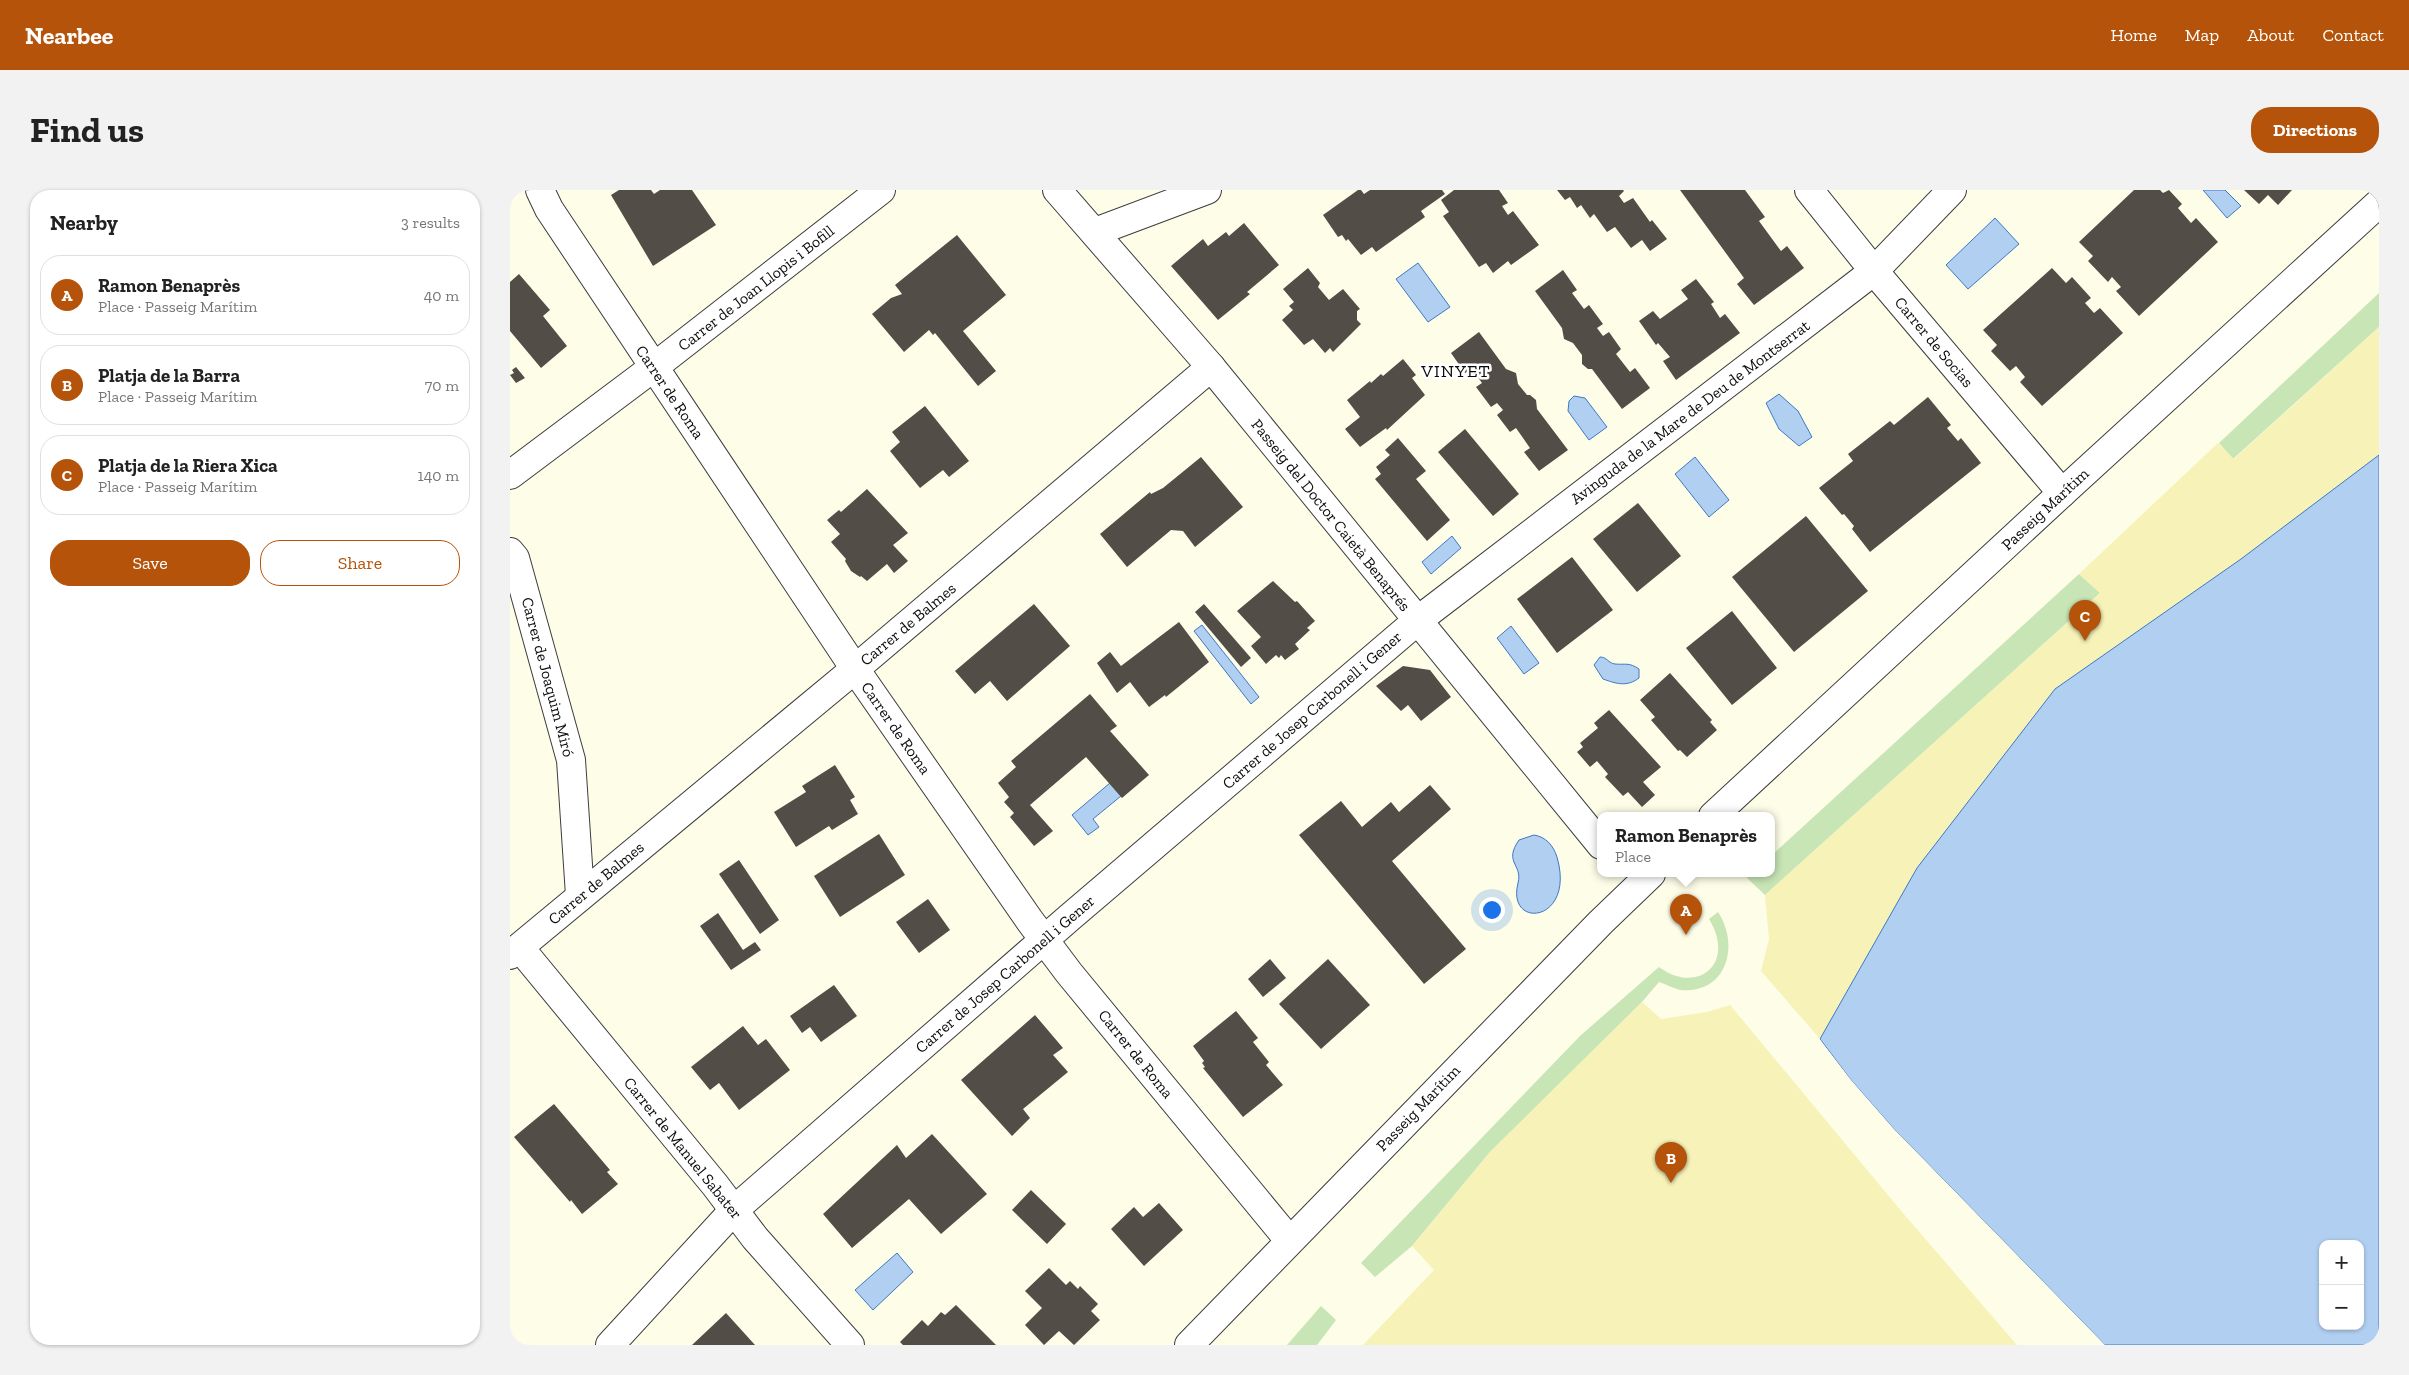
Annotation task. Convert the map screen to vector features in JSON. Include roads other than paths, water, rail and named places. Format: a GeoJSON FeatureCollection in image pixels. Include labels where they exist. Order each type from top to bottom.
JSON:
{"type":"FeatureCollection","features":[{"type":"Feature","properties":{"kind":"street","name":"Carrer de Roma"},"geometry":{"type":"LineString","coordinates":[[540,190],[549,209],[855,669],[1044,940],[1289,1240]]}},
{"type":"Feature","properties":{"kind":"street","name":"Carrer de Joan Llopis i Bofill"},"geometry":{"type":"LineString","coordinates":[[510,475],[654,367],[881,190]]}},
{"type":"Feature","properties":{"kind":"street","name":"Passeig del Doctor Caietà Benaprés"},"geometry":{"type":"LineString","coordinates":[[1057,190],[1211,367],[1597,840]]}},
{"type":"Feature","properties":{"kind":"street"},"geometry":{"type":"LineString","coordinates":[[1094,232],[1207,190]]}},
{"type":"Feature","properties":{"kind":"street","name":"Carrer de Socias"},"geometry":{"type":"LineString","coordinates":[[1809,190],[1874,271],[2062,492]]}},
{"type":"Feature","properties":{"kind":"street","name":"Avinguda de la Mare de Deu de Montserrat"},"geometry":{"type":"LineString","coordinates":[[1417,621],[1874,271],[1952,190]]}},
{"type":"Feature","properties":{"kind":"street","name":"Passeig Marítim"},"geometry":{"type":"LineString","coordinates":[[1717,812],[2062,492],[2379,203]]}},
{"type":"Feature","properties":{"kind":"street","name":"Carrer de Balmes"},"geometry":{"type":"LineString","coordinates":[[515,952],[580,895],[855,669],[1211,367]]}},
{"type":"Feature","properties":{"kind":"street","name":"Carrer de Joaquim Miró"},"geometry":{"type":"LineString","coordinates":[[510,552],[515,558],[571,760],[580,895]]}},
{"type":"Feature","properties":{"kind":"street","name":"Carrer de Josep Carbonell i Gener"},"geometry":{"type":"LineString","coordinates":[[610,1345],[734,1210],[1044,940],[1417,621]]}},
{"type":"Feature","properties":{"kind":"street","name":"Passeig Marítim"},"geometry":{"type":"LineString","coordinates":[[1189,1345],[1637,879]]}},
{"type":"Feature","properties":{"kind":"street","name":"Carrer de Manuel Sabater"},"geometry":{"type":"LineString","coordinates":[[515,952],[734,1210],[755,1238],[850,1345]]}},
{"type":"Feature","properties":{"kind":"water"},"geometry":{"type":"Polygon","coordinates":[[[2203,190],[2225,190],[2241,206],[2227,218],[2203,190]]]}},
{"type":"Feature","properties":{"kind":"water"},"geometry":{"type":"Polygon","coordinates":[[[1995,218],[2019,244],[1968,289],[1946,265],[1995,218]]]}},
{"type":"Feature","properties":{"kind":"water"},"geometry":{"type":"Polygon","coordinates":[[[1418,263],[1450,307],[1428,322],[1396,279],[1418,263]]]}},
{"type":"Feature","properties":{"kind":"water"},"geometry":{"type":"Polygon","coordinates":[[[1779,394],[1798,411],[1812,437],[1799,446],[1779,429],[1766,403],[1779,394]]]}},
{"type":"Feature","properties":{"kind":"water"},"geometry":{"type":"Polygon","coordinates":[[[1574,396],[1585,398],[1607,427],[1589,440],[1568,411],[1569,401],[1574,396]]]}},
{"type":"Feature","properties":{"kind":"water"},"geometry":{"type":"Polygon","coordinates":[[[2379,455],[2379,1345],[2105,1345],[1893,1128],[1851,1080],[1820,1039],[1917,868],[2055,689],[2241,559],[2379,455]]]}},
{"type":"Feature","properties":{"kind":"water"},"geometry":{"type":"Polygon","coordinates":[[[1695,457],[1729,500],[1709,517],[1675,474],[1695,457]]]}},
{"type":"Feature","properties":{"kind":"water"},"geometry":{"type":"Polygon","coordinates":[[[1452,536],[1461,548],[1431,574],[1422,562],[1452,536]]]}},
{"type":"Feature","properties":{"kind":"water"},"geometry":{"type":"Polygon","coordinates":[[[1202,625],[1259,697],[1251,704],[1194,631],[1202,625]]]}},
{"type":"Feature","properties":{"kind":"water"},"geometry":{"type":"Polygon","coordinates":[[[1511,626],[1539,663],[1524,674],[1497,638],[1511,626]]]}},
{"type":"Feature","properties":{"kind":"water"},"geometry":{"type":"Polygon","coordinates":[[[1600,657],[1615,664],[1636,667],[1639,669],[1639,678],[1626,684],[1603,679],[1594,665],[1600,657]]]}},
{"type":"Feature","properties":{"kind":"water"},"geometry":{"type":"Polygon","coordinates":[[[1110,783],[1121,796],[1093,819],[1099,827],[1088,835],[1072,815],[1110,783]]]}},
{"type":"Feature","properties":{"kind":"water"},"geometry":{"type":"Polygon","coordinates":[[[1534,835],[1548,842],[1553,849],[1557,857],[1560,879],[1557,896],[1550,907],[1540,912],[1530,913],[1522,908],[1517,898],[1519,877],[1513,854],[1519,840],[1534,835]]]}},
{"type":"Feature","properties":{"kind":"water"},"geometry":{"type":"Polygon","coordinates":[[[897,1253],[913,1272],[873,1310],[855,1290],[897,1253]]]}},
{"type":"Feature","properties":{"kind":"place","name":"Platja de la Riera Xica"},"geometry":{"type":"Point","coordinates":[2085,641]}},
{"type":"Feature","properties":{"kind":"place","name":"Ramon Benaprès"},"geometry":{"type":"Point","coordinates":[1686,935]}},
{"type":"Feature","properties":{"kind":"place","name":"Platja de la Barra"},"geometry":{"type":"Point","coordinates":[1671,1183]}},
{"type":"Feature","properties":{"kind":"district","name":"VINYET"},"geometry":{"type":"Point","coordinates":[1456,371]}}]}
